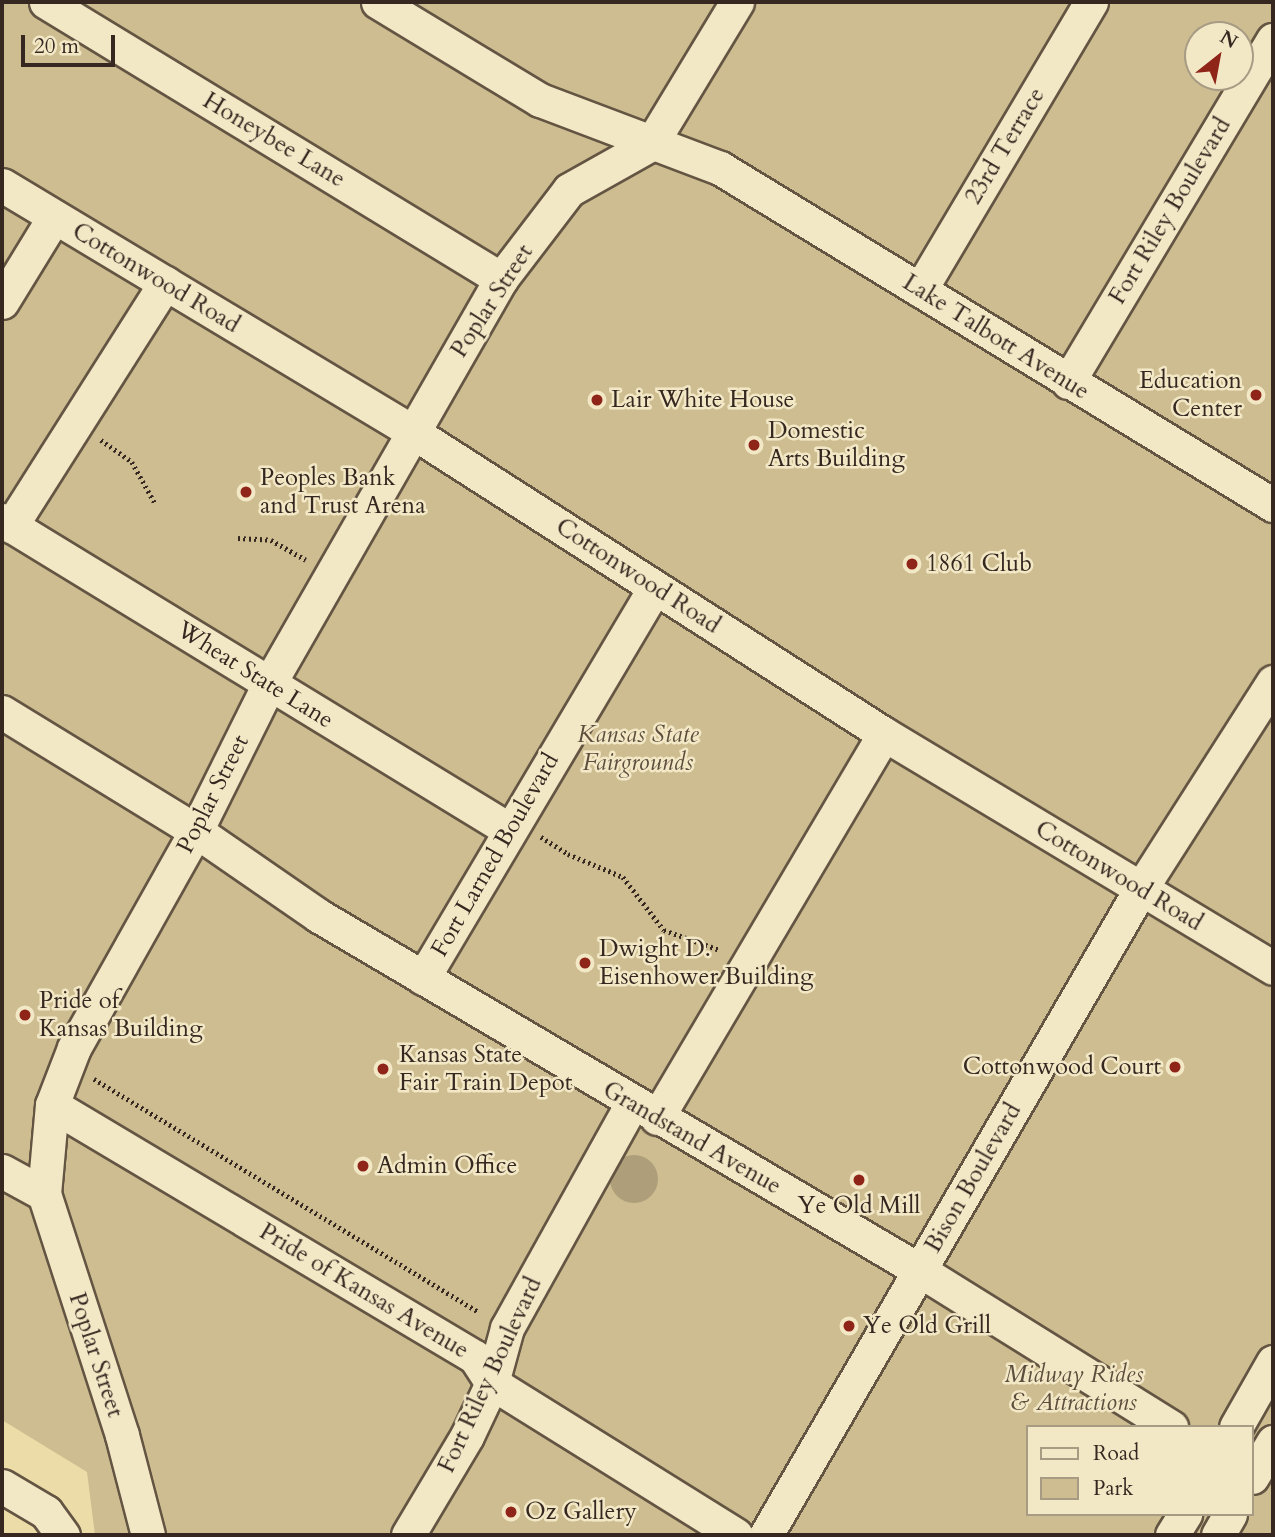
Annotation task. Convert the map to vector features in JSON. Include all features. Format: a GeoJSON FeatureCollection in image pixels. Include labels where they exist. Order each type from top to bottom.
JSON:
{"type":"FeatureCollection","features":[{"type":"Feature","properties":{"kind":"street","name":"Honeybee Lane"},"geometry":{"type":"LineString","coordinates":[[46,2],[501,279]]}},
{"type":"Feature","properties":{"kind":"street","name":"Lake Talbott Avenue"},"geometry":{"type":"LineString","coordinates":[[378,2],[540,100],[651,144],[720,167],[1273,505]]}},
{"type":"Feature","properties":{"kind":"street"},"geometry":{"type":"LineString","coordinates":[[651,144],[737,2]]}},
{"type":"Feature","properties":{"kind":"street","name":"23rd Terrace"},"geometry":{"type":"LineString","coordinates":[[920,290],[1091,2]]}},
{"type":"Feature","properties":{"kind":"street","name":"Fort Riley Boulevard"},"geometry":{"type":"LineString","coordinates":[[1068,382],[1273,40]]}},
{"type":"Feature","properties":{"kind":"street","name":"Poplar Street"},"geometry":{"type":"LineString","coordinates":[[148,1535],[122,1435],[44,1194],[52,1105],[69,1063],[196,831],[269,684],[411,431],[501,279],[569,190],[651,144]]}},
{"type":"Feature","properties":{"kind":"street","name":"Cottonwood Road"},"geometry":{"type":"LineString","coordinates":[[2,185],[411,431],[884,734],[1273,968]]}},
{"type":"Feature","properties":{"kind":"street"},"geometry":{"type":"LineString","coordinates":[[2,302],[54,217]]}},
{"type":"Feature","properties":{"kind":"street"},"geometry":{"type":"LineString","coordinates":[[6,523],[77,424],[165,283]]}},
{"type":"Feature","properties":{"kind":"street","name":"Wheat State Lane"},"geometry":{"type":"LineString","coordinates":[[6,523],[269,684],[511,824]]}},
{"type":"Feature","properties":{"kind":"street","name":"Fort Larned Boulevard"},"geometry":{"type":"LineString","coordinates":[[423,978],[511,824],[655,587]]}},
{"type":"Feature","properties":{"kind":"street","name":"Bison Boulevard"},"geometry":{"type":"LineString","coordinates":[[765,1535],[1140,890],[1273,682]]}},
{"type":"Feature","properties":{"kind":"street","name":"Grandstand Avenue"},"geometry":{"type":"LineString","coordinates":[[2,712],[196,831],[319,916],[645,1111],[919,1270],[1168,1425]]}},
{"type":"Feature","properties":{"kind":"street","name":"Fort Riley Boulevard"},"geometry":{"type":"LineString","coordinates":[[408,1535],[467,1436],[492,1383],[507,1328],[645,1111],[747,967],[884,734]]}},
{"type":"Feature","properties":{"kind":"street","name":"Pride of Kansas Avenue"},"geometry":{"type":"LineString","coordinates":[[52,1105],[475,1357],[492,1383],[736,1535]]}},
{"type":"Feature","properties":{"kind":"street"},"geometry":{"type":"LineString","coordinates":[[2,1171],[44,1194]]}},
{"type":"Feature","properties":{"kind":"street"},"geometry":{"type":"LineString","coordinates":[[1237,1425],[1273,1362]]}},
{"type":"Feature","properties":{"kind":"street"},"geometry":{"type":"LineString","coordinates":[[1258,1479],[1273,1442]]}},
{"type":"Feature","properties":{"kind":"street"},"geometry":{"type":"LineString","coordinates":[[2,1486],[46,1513],[63,1535]]}},
{"type":"Feature","properties":{"kind":"street"},"geometry":{"type":"LineString","coordinates":[[1172,1535],[1184,1516]]}},
{"type":"Feature","properties":{"kind":"street"},"geometry":{"type":"LineString","coordinates":[[1218,1535],[1229,1516]]}},
{"type":"Feature","properties":{"kind":"path"},"geometry":{"type":"LineString","coordinates":[[77,424],[132,462],[156,505]]}},
{"type":"Feature","properties":{"kind":"path"},"geometry":{"type":"LineString","coordinates":[[238,538],[271,540],[331,575]]}},
{"type":"Feature","properties":{"kind":"path"},"geometry":{"type":"LineString","coordinates":[[511,824],[568,854],[623,877],[664,930],[719,950],[747,967]]}},
{"type":"Feature","properties":{"kind":"path"},"geometry":{"type":"LineString","coordinates":[[69,1063],[507,1328]]}},
{"type":"Feature","properties":{"kind":"green space","name":"Kansas State Fairgrounds"},"geometry":{"type":"Polygon","coordinates":[[[2,2],[1273,2],[1273,1535],[95,1535],[87,1472],[2,1420],[2,2]]]}},
{"type":"Feature","properties":{"kind":"shaded area"},"geometry":{"type":"Polygon","coordinates":[[[634,1155],[643,1156],[651,1162],[657,1170],[657,1188],[651,1196],[643,1202],[634,1203],[625,1202],[617,1196],[611,1188],[610,1179],[611,1170],[617,1162],[625,1156],[634,1155]]]}},
{"type":"Feature","properties":{"kind":"place","name":"Education Center"},"geometry":{"type":"Point","coordinates":[1256,395]}},
{"type":"Feature","properties":{"kind":"place","name":"Lair White House"},"geometry":{"type":"Point","coordinates":[597,400]}},
{"type":"Feature","properties":{"kind":"place","name":"Domestic Arts Building"},"geometry":{"type":"Point","coordinates":[754,445]}},
{"type":"Feature","properties":{"kind":"place","name":"Peoples Bank and Trust Arena"},"geometry":{"type":"Point","coordinates":[246,492]}},
{"type":"Feature","properties":{"kind":"place","name":"1861 Club"},"geometry":{"type":"Point","coordinates":[912,564]}},
{"type":"Feature","properties":{"kind":"place","name":"Dwight D. Eisenhower Building"},"geometry":{"type":"Point","coordinates":[585,963]}},
{"type":"Feature","properties":{"kind":"place","name":"Pride of Kansas Building"},"geometry":{"type":"Point","coordinates":[25,1015]}},
{"type":"Feature","properties":{"kind":"place","name":"Cottonwood Court"},"geometry":{"type":"Point","coordinates":[1175,1067]}},
{"type":"Feature","properties":{"kind":"place","name":"Kansas State Fair Train Depot"},"geometry":{"type":"Point","coordinates":[383,1069]}},
{"type":"Feature","properties":{"kind":"place","name":"Admin Office"},"geometry":{"type":"Point","coordinates":[363,1166]}},
{"type":"Feature","properties":{"kind":"place","name":"Ye Old Mill"},"geometry":{"type":"Point","coordinates":[859,1180]}},
{"type":"Feature","properties":{"kind":"place","name":"Ye Old Grill"},"geometry":{"type":"Point","coordinates":[849,1326]}},
{"type":"Feature","properties":{"kind":"place","name":"Oz Gallery"},"geometry":{"type":"Point","coordinates":[511,1512]}},
{"type":"Feature","properties":{"kind":"park label","name":"Midway Rides & Attractions"},"geometry":{"type":"Point","coordinates":[1074,1389]}}]}
